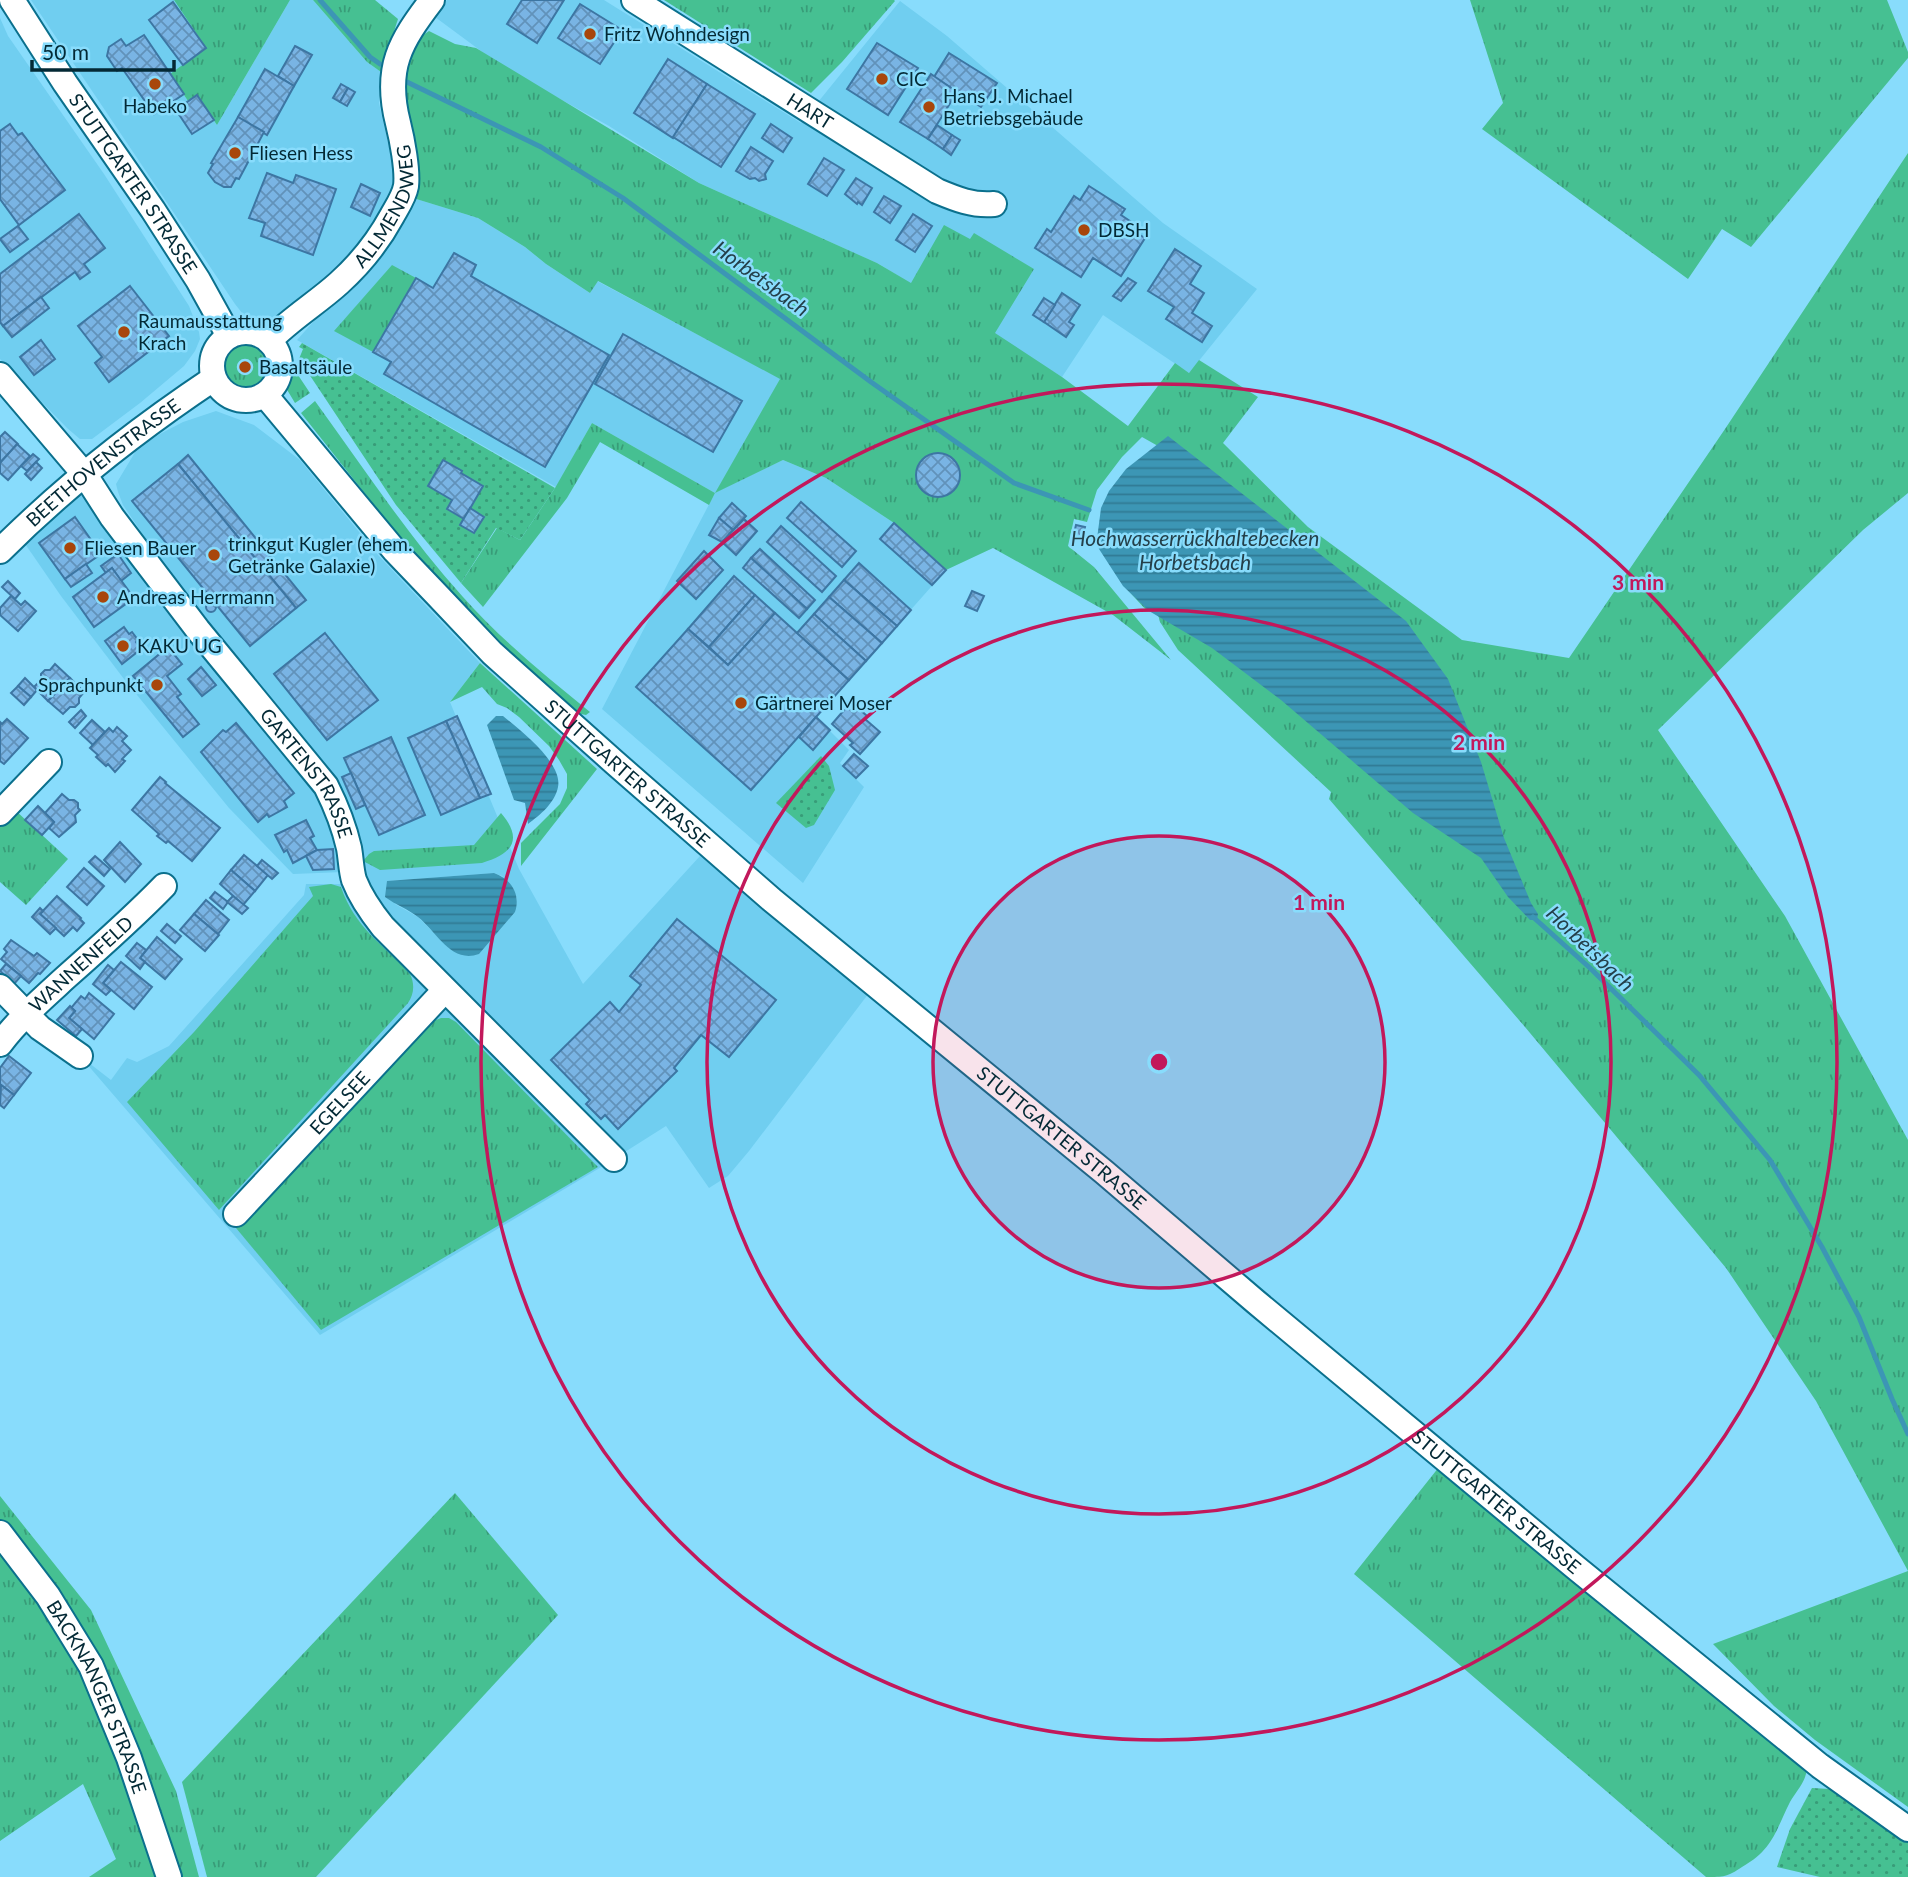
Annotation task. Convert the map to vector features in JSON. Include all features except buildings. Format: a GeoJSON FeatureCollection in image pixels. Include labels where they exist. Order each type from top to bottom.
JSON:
{"type":"FeatureCollection","features":[{"type":"Feature","properties":{"kind":"street","name":"STUTTGARTER STRASSE"},"geometry":{"type":"LineString","coordinates":[[12,0],[65,83],[153,210],[198,280],[229,336]]}},
{"type":"Feature","properties":{"kind":"street","name":"ALLMENDWEG"},"geometry":{"type":"LineString","coordinates":[[269,341],[340,282],[367,253],[401,200],[406,186],[403,145],[393,103],[396,56],[406,36],[432,0]]}},
{"type":"Feature","properties":{"kind":"street","name":"HART"},"geometry":{"type":"LineString","coordinates":[[634,0],[937,191],[968,202],[994,204]]}},
{"type":"Feature","properties":{"kind":"street"},"geometry":{"type":"LineString","coordinates":[[252,332],[269,341],[277,352],[279,372],[275,384],[265,395],[251,400],[237,400],[222,391],[213,379],[211,367],[219,344],[229,336],[252,332]]}},
{"type":"Feature","properties":{"kind":"street","name":"GARTENSTRASSE"},"geometry":{"type":"LineString","coordinates":[[0,374],[85,475],[112,517],[198,630],[326,786],[341,821],[353,877],[363,902],[383,927],[444,990],[614,1160]]}},
{"type":"Feature","properties":{"kind":"street","name":"BEETHOVENSTRASSE"},"geometry":{"type":"LineString","coordinates":[[0,551],[85,475],[170,407],[213,379]]}},
{"type":"Feature","properties":{"kind":"street","name":"STUTTGARTER STRASSE"},"geometry":{"type":"LineString","coordinates":[[265,395],[395,551],[492,653],[635,781],[772,900],[1104,1172],[1256,1302],[1576,1567],[1820,1766],[1908,1829]]}},
{"type":"Feature","properties":{"kind":"street"},"geometry":{"type":"LineString","coordinates":[[0,813],[49,762]]}},
{"type":"Feature","properties":{"kind":"street","name":"WANNENFELD"},"geometry":{"type":"LineString","coordinates":[[0,1044],[27,1014],[164,886]]}},
{"type":"Feature","properties":{"kind":"street"},"geometry":{"type":"LineString","coordinates":[[0,987],[40,1028],[80,1056]]}},
{"type":"Feature","properties":{"kind":"street","name":"EGELSEE"},"geometry":{"type":"LineString","coordinates":[[236,1214],[444,990]]}},
{"type":"Feature","properties":{"kind":"street","name":"BACKNANGER STRASSE"},"geometry":{"type":"LineString","coordinates":[[0,1533],[48,1596],[91,1667],[129,1758],[169,1877]]}},
{"type":"Feature","properties":{"kind":"shaded area"},"geometry":{"type":"Polygon","coordinates":[[[31,0],[174,0],[206,48],[171,75],[188,101],[197,95],[217,125],[290,0],[313,0],[367,62],[381,72],[379,103],[393,165],[395,192],[383,215],[351,255],[298,306],[271,321],[257,324],[249,322],[31,0]]]}},
{"type":"Feature","properties":{"kind":"shaded area"},"geometry":{"type":"Polygon","coordinates":[[[447,0],[604,0],[801,123],[900,1],[947,36],[1163,223],[1257,289],[1189,373],[1103,315],[1062,377],[879,264],[699,183],[609,126],[504,68],[435,17],[447,0]]]}},
{"type":"Feature","properties":{"kind":"shaded area"},"geometry":{"type":"Polygon","coordinates":[[[0,18],[8,36],[104,174],[189,306],[199,332],[200,339],[195,351],[184,366],[92,439],[80,439],[67,428],[0,359],[0,18]]]}},
{"type":"Feature","properties":{"kind":"shaded area"},"geometry":{"type":"Polygon","coordinates":[[[413,198],[478,218],[590,293],[597,281],[781,379],[716,492],[783,460],[826,478],[894,523],[946,570],[816,717],[849,750],[840,763],[864,787],[803,883],[602,709],[715,493],[592,423],[556,487],[297,340],[398,227],[413,198]]]}},
{"type":"Feature","properties":{"kind":"shaded area"},"geometry":{"type":"Polygon","coordinates":[[[216,411],[254,425],[300,460],[378,555],[480,663],[450,702],[519,869],[583,984],[700,856],[869,993],[728,1176],[709,1188],[666,1126],[320,1335],[80,1056],[111,1080],[127,1058],[137,1062],[169,1046],[304,895],[306,884],[359,884],[355,845],[123,505],[118,492],[116,484],[137,449],[183,422],[216,411]],[[494,873],[387,881],[395,904],[418,917],[450,949],[515,912],[517,898],[502,876],[494,873]]]}},
{"type":"Feature","properties":{"kind":"shaded area"},"geometry":{"type":"Polygon","coordinates":[[[73,496],[82,496],[93,502],[304,772],[327,806],[343,872],[293,874],[229,808],[124,679],[61,596],[21,538],[73,496]]]}},
{"type":"Feature","properties":{"kind":"green space"},"geometry":{"type":"Polygon","coordinates":[[[174,0],[290,0],[217,125],[197,96],[188,101],[170,74],[206,48],[174,0]]]}},
{"type":"Feature","properties":{"kind":"green space"},"geometry":{"type":"Polygon","coordinates":[[[313,0],[375,0],[398,19],[381,72],[367,62],[313,0]]]}},
{"type":"Feature","properties":{"kind":"green space"},"geometry":{"type":"Polygon","coordinates":[[[664,0],[894,0],[895,1],[811,93],[664,0]]]}},
{"type":"Feature","properties":{"kind":"green space"},"geometry":{"type":"Polygon","coordinates":[[[1470,0],[1887,0],[1908,58],[1751,247],[1722,229],[1688,279],[1482,129],[1503,103],[1470,0]]]}},
{"type":"Feature","properties":{"kind":"green space"},"geometry":{"type":"Polygon","coordinates":[[[429,31],[455,44],[476,48],[699,183],[877,263],[911,283],[944,225],[970,239],[974,233],[1034,269],[995,333],[1062,377],[1128,426],[1175,363],[1189,373],[1199,360],[1258,397],[1223,443],[1308,527],[1462,640],[1569,658],[1908,153],[1908,493],[1863,530],[1658,730],[1785,916],[1908,1140],[1908,1571],[1816,1401],[1726,1268],[1525,1027],[1329,799],[1331,792],[1178,650],[1160,622],[1139,542],[1149,601],[1147,611],[1124,586],[1158,446],[1142,437],[1122,457],[1097,490],[1087,522],[1074,519],[1068,546],[1094,567],[1171,660],[1113,615],[993,548],[946,570],[894,523],[826,478],[783,460],[715,493],[780,379],[598,281],[590,293],[478,218],[413,198],[406,75],[412,50],[429,31]]]}},
{"type":"Feature","properties":{"kind":"green space"},"geometry":{"type":"Polygon","coordinates":[[[392,265],[416,278],[373,352],[334,331],[392,265]]]}},
{"type":"Feature","properties":{"kind":"green space"},"geometry":{"type":"Polygon","coordinates":[[[302,343],[555,488],[520,540],[496,528],[461,583],[396,505],[299,359],[303,349],[299,347],[302,343]]]}},
{"type":"Feature","properties":{"kind":"green space"},"geometry":{"type":"Polygon","coordinates":[[[245,344],[261,351],[268,367],[261,383],[245,390],[229,383],[222,367],[229,351],[245,344]]]}},
{"type":"Feature","properties":{"kind":"green space"},"geometry":{"type":"Polygon","coordinates":[[[290,352],[294,369],[310,393],[295,403],[286,388],[290,352]]]}},
{"type":"Feature","properties":{"kind":"green space"},"geometry":{"type":"Polygon","coordinates":[[[315,401],[405,526],[463,597],[508,643],[590,712],[586,715],[576,713],[546,687],[448,593],[416,558],[301,413],[315,401]]]}},
{"type":"Feature","properties":{"kind":"green space"},"geometry":{"type":"Polygon","coordinates":[[[592,423],[715,493],[709,505],[600,442],[567,498],[483,607],[461,583],[497,528],[520,540],[555,488],[592,423]]]}},
{"type":"Feature","properties":{"kind":"green space"},"geometry":{"type":"Polygon","coordinates":[[[480,663],[597,769],[521,866],[521,843],[560,804],[567,788],[567,774],[549,746],[519,717],[497,704],[482,687],[450,702],[480,663]]]}},
{"type":"Feature","properties":{"kind":"green space"},"geometry":{"type":"Polygon","coordinates":[[[821,756],[829,766],[835,790],[814,825],[806,828],[776,803],[821,756]]]}},
{"type":"Feature","properties":{"kind":"green space"},"geometry":{"type":"Polygon","coordinates":[[[15,810],[68,859],[26,905],[0,882],[0,826],[15,810]]]}},
{"type":"Feature","properties":{"kind":"green space"},"geometry":{"type":"Polygon","coordinates":[[[501,813],[512,831],[511,845],[501,855],[482,863],[380,870],[363,861],[374,851],[474,845],[501,813]]]}},
{"type":"Feature","properties":{"kind":"green space"},"geometry":{"type":"Polygon","coordinates":[[[331,884],[341,887],[362,925],[410,974],[412,996],[219,1210],[127,1102],[194,1032],[313,896],[309,887],[331,884]]]}},
{"type":"Feature","properties":{"kind":"green space"},"geometry":{"type":"Polygon","coordinates":[[[441,1018],[456,1022],[598,1167],[321,1330],[236,1228],[431,1022],[441,1018]]]}},
{"type":"Feature","properties":{"kind":"green space"},"geometry":{"type":"Polygon","coordinates":[[[1439,1467],[1807,1768],[1803,1782],[1772,1839],[1752,1860],[1729,1875],[1706,1877],[1354,1574],[1439,1467]]]}},
{"type":"Feature","properties":{"kind":"green space"},"geometry":{"type":"Polygon","coordinates":[[[455,1493],[558,1615],[316,1877],[207,1877],[182,1782],[455,1493]]]}},
{"type":"Feature","properties":{"kind":"green space"},"geometry":{"type":"Polygon","coordinates":[[[0,1496],[91,1610],[176,1791],[199,1877],[176,1877],[103,1672],[83,1628],[56,1590],[0,1522],[0,1496]]]}},
{"type":"Feature","properties":{"kind":"green space"},"geometry":{"type":"Polygon","coordinates":[[[0,1550],[23,1577],[87,1677],[116,1753],[157,1877],[89,1877],[116,1859],[83,1784],[0,1841],[0,1550]]]}},
{"type":"Feature","properties":{"kind":"green space"},"geometry":{"type":"Polygon","coordinates":[[[1908,1571],[1908,1807],[1815,1740],[1774,1706],[1713,1644],[1908,1571]]]}},
{"type":"Feature","properties":{"kind":"green space"},"geometry":{"type":"Polygon","coordinates":[[[1812,1788],[1830,1789],[1908,1840],[1908,1877],[1820,1877],[1777,1867],[1790,1829],[1812,1788]]]}},
{"type":"Feature","properties":{"kind":"water","name":"Hochwasserrückhaltebecken Horbetsbach"},"geometry":{"type":"Polygon","coordinates":[[[1168,436],[1406,621],[1448,679],[1481,762],[1504,838],[1538,914],[1537,920],[1530,920],[1508,897],[1481,858],[1413,813],[1281,700],[1212,648],[1149,611],[1123,586],[1099,549],[1097,539],[1101,508],[1109,491],[1126,469],[1168,436]]]}},
{"type":"Feature","properties":{"kind":"water"},"geometry":{"type":"Polygon","coordinates":[[[496,716],[503,716],[539,748],[558,778],[554,798],[542,813],[528,824],[525,803],[514,800],[487,725],[496,716]]]}},
{"type":"Feature","properties":{"kind":"water"},"geometry":{"type":"Polygon","coordinates":[[[494,873],[510,883],[517,905],[515,912],[479,954],[460,955],[452,951],[418,917],[385,897],[387,881],[494,873]]]}},
{"type":"Feature","properties":{"kind":"waterway","name":"Horbetsbach"},"geometry":{"type":"LineString","coordinates":[[320,0],[370,57],[380,64]]}},
{"type":"Feature","properties":{"kind":"waterway","name":"Horbetsbach"},"geometry":{"type":"LineString","coordinates":[[407,82],[541,147],[623,198],[871,382],[1014,483],[1089,510]]}},
{"type":"Feature","properties":{"kind":"waterway","name":"Horbetsbach"},"geometry":{"type":"LineString","coordinates":[[1533,917],[1590,968],[1699,1075],[1770,1160],[1822,1247],[1859,1317],[1908,1434]]}},
{"type":"Feature","properties":{"kind":"place","name":"Fritz Wohndesign"},"geometry":{"type":"Point","coordinates":[590,34]}},
{"type":"Feature","properties":{"kind":"place","name":"CIC"},"geometry":{"type":"Point","coordinates":[882,79]}},
{"type":"Feature","properties":{"kind":"place","name":"Habeko"},"geometry":{"type":"Point","coordinates":[155,84]}},
{"type":"Feature","properties":{"kind":"place","name":"Hans J. Michael Betriebsgebäude"},"geometry":{"type":"Point","coordinates":[929,107]}},
{"type":"Feature","properties":{"kind":"place","name":"Fliesen Hess"},"geometry":{"type":"Point","coordinates":[235,153]}},
{"type":"Feature","properties":{"kind":"place","name":"DBSH"},"geometry":{"type":"Point","coordinates":[1084,230]}},
{"type":"Feature","properties":{"kind":"place","name":"Raumausstattung Krach"},"geometry":{"type":"Point","coordinates":[124,332]}},
{"type":"Feature","properties":{"kind":"place","name":"Basaltsäule"},"geometry":{"type":"Point","coordinates":[245,367]}},
{"type":"Feature","properties":{"kind":"place","name":"Fliesen Bauer"},"geometry":{"type":"Point","coordinates":[70,548]}},
{"type":"Feature","properties":{"kind":"place","name":"trinkgut Kugler (ehem. Getränke Galaxie)"},"geometry":{"type":"Point","coordinates":[214,555]}},
{"type":"Feature","properties":{"kind":"place","name":"Andreas Herrmann"},"geometry":{"type":"Point","coordinates":[103,597]}},
{"type":"Feature","properties":{"kind":"place","name":"KAKU UG"},"geometry":{"type":"Point","coordinates":[123,646]}},
{"type":"Feature","properties":{"kind":"place","name":"Sprachpunkt"},"geometry":{"type":"Point","coordinates":[157,685]}},
{"type":"Feature","properties":{"kind":"place","name":"Gärtnerei Moser"},"geometry":{"type":"Point","coordinates":[741,703]}}]}
